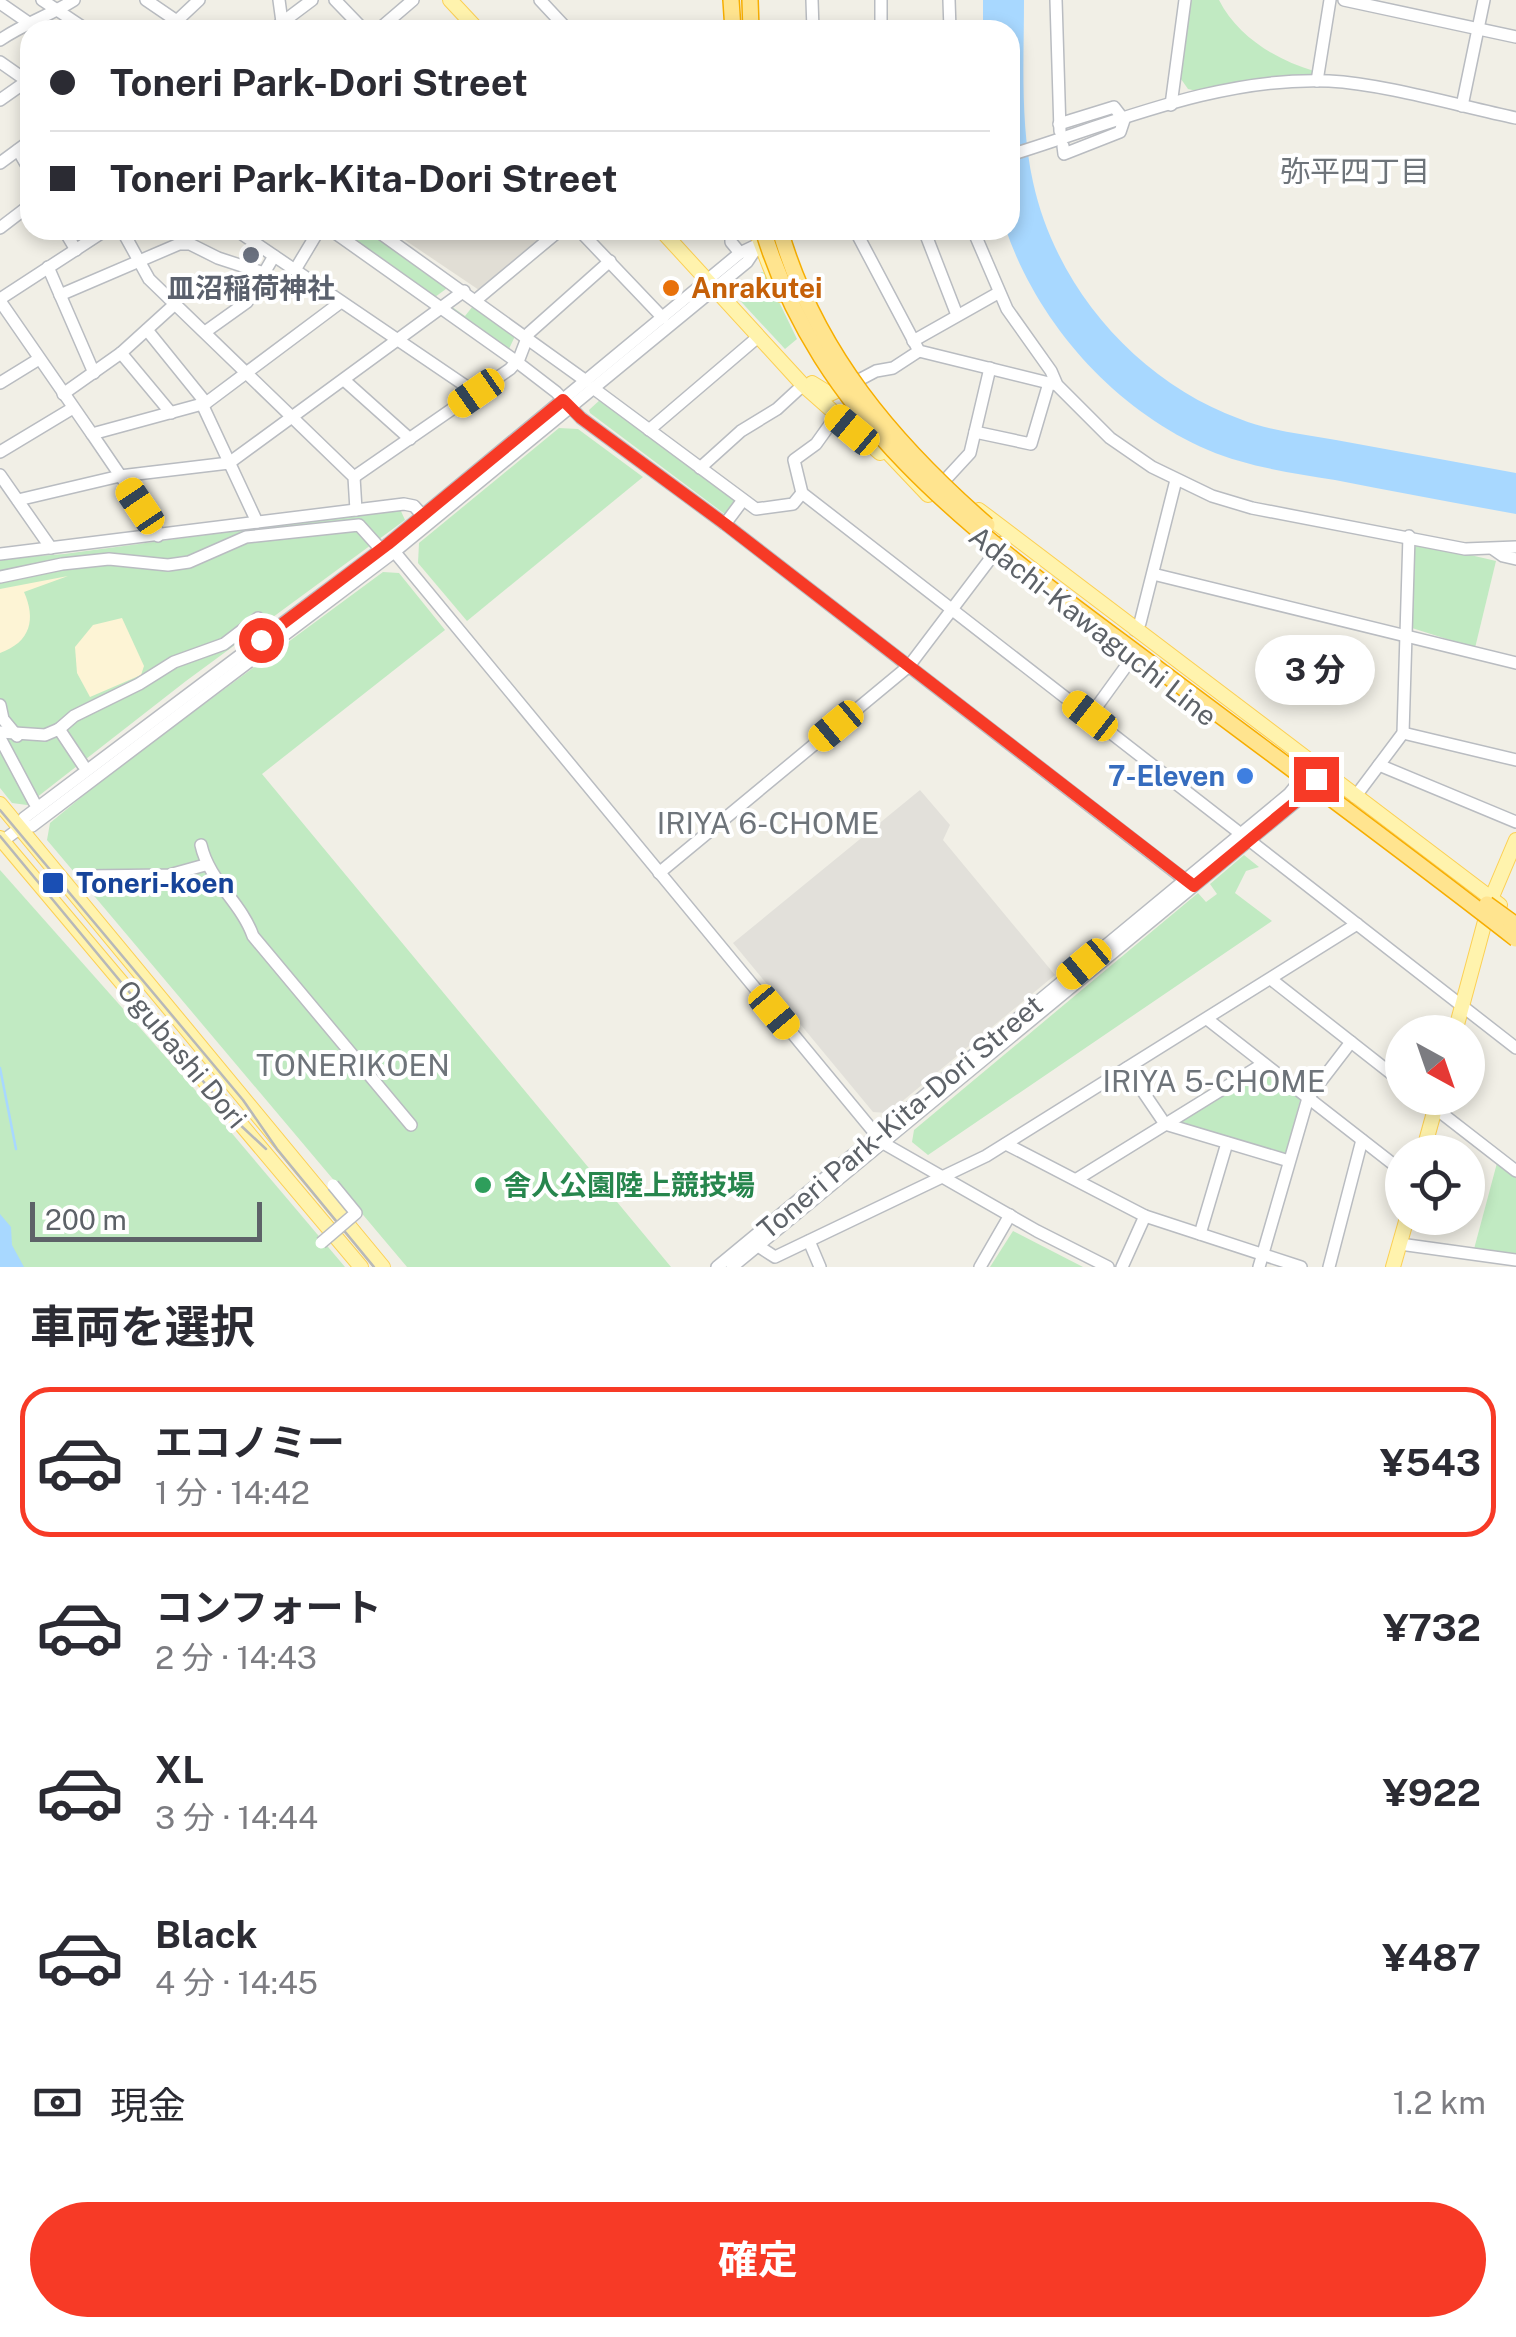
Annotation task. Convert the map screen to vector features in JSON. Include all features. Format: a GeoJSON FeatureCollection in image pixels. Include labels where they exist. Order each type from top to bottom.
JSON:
{"type":"FeatureCollection","features":[{"type":"Feature","properties":{"kind":"highway"},"geometry":{"type":"LineString","coordinates":[[763,240],[818,353],[873,430],[930,490],[1516,942]]}},
{"type":"Feature","properties":{"kind":"highway"},"geometry":{"type":"LineString","coordinates":[[785,240],[803,295],[830,348],[882,423],[951,493],[1116,625],[1516,921]]}},
{"type":"Feature","properties":{"kind":"main road"},"geometry":{"type":"LineString","coordinates":[[450,0],[469,20]]}},
{"type":"Feature","properties":{"kind":"main road"},"geometry":{"type":"LineString","coordinates":[[670,240],[803,385],[908,476]]}},
{"type":"Feature","properties":{"kind":"main road","name":"Adachi-Kawaguchi Line"},"geometry":{"type":"LineString","coordinates":[[762,240],[790,315],[838,393],[908,476],[995,552],[1132,658],[1516,942]]}},
{"type":"Feature","properties":{"kind":"main road","name":"Adachi-Kawaguchi Line"},"geometry":{"type":"LineString","coordinates":[[786,240],[815,307],[859,380],[915,450],[946,480],[1009,535],[1516,921]]}},
{"type":"Feature","properties":{"kind":"main road"},"geometry":{"type":"LineString","coordinates":[[711,285],[820,390],[838,393],[859,380]]}},
{"type":"Feature","properties":{"kind":"main road","name":"Ogubashi Dori"},"geometry":{"type":"LineString","coordinates":[[0,804],[383,1267]]}},
{"type":"Feature","properties":{"kind":"main road"},"geometry":{"type":"LineString","coordinates":[[1460,1015],[1491,899],[1516,840]]}},
{"type":"Feature","properties":{"kind":"main road","name":"Ogubashi Dori"},"geometry":{"type":"LineString","coordinates":[[1,841],[360,1267]]}},
{"type":"Feature","properties":{"kind":"main road"},"geometry":{"type":"LineString","coordinates":[[1393,1267],[1402,1235]]}},
{"type":"Feature","properties":{"kind":"street"},"geometry":{"type":"LineString","coordinates":[[42,0],[72,20]]}},
{"type":"Feature","properties":{"kind":"street"},"geometry":{"type":"LineString","coordinates":[[32,20],[74,0]]}},
{"type":"Feature","properties":{"kind":"street"},"geometry":{"type":"LineString","coordinates":[[146,0],[167,20]]}},
{"type":"Feature","properties":{"kind":"street"},"geometry":{"type":"LineString","coordinates":[[178,20],[200,0]]}},
{"type":"Feature","properties":{"kind":"street"},"geometry":{"type":"LineString","coordinates":[[285,20],[312,0]]}},
{"type":"Feature","properties":{"kind":"street"},"geometry":{"type":"LineString","coordinates":[[336,0],[355,20]]}},
{"type":"Feature","properties":{"kind":"street"},"geometry":{"type":"LineString","coordinates":[[390,20],[414,0]]}},
{"type":"Feature","properties":{"kind":"street"},"geometry":{"type":"LineString","coordinates":[[540,0],[556,20]]}},
{"type":"Feature","properties":{"kind":"street"},"geometry":{"type":"LineString","coordinates":[[1056,0],[1060,128],[1114,108],[1124,120]]}},
{"type":"Feature","properties":{"kind":"street"},"geometry":{"type":"LineString","coordinates":[[1172,105],[1184,0]]}},
{"type":"Feature","properties":{"kind":"street"},"geometry":{"type":"LineString","coordinates":[[1317,81],[1330,0]]}},
{"type":"Feature","properties":{"kind":"street"},"geometry":{"type":"LineString","coordinates":[[1344,0],[1516,38]]}},
{"type":"Feature","properties":{"kind":"street"},"geometry":{"type":"LineString","coordinates":[[1462,106],[1484,0]]}},
{"type":"Feature","properties":{"kind":"street"},"geometry":{"type":"LineString","coordinates":[[0,4],[24,20]]}},
{"type":"Feature","properties":{"kind":"street"},"geometry":{"type":"LineString","coordinates":[[1020,152],[1172,105],[1240,89],[1317,81],[1356,84],[1516,118]]}},
{"type":"Feature","properties":{"kind":"street"},"geometry":{"type":"LineString","coordinates":[[1063,150],[1120,132],[1124,120]]}},
{"type":"Feature","properties":{"kind":"street"},"geometry":{"type":"LineString","coordinates":[[0,164],[18,150],[20,154]]}},
{"type":"Feature","properties":{"kind":"street"},"geometry":{"type":"LineString","coordinates":[[0,228],[20,213]]}},
{"type":"Feature","properties":{"kind":"street"},"geometry":{"type":"LineString","coordinates":[[70,240],[76,250]]}},
{"type":"Feature","properties":{"kind":"street"},"geometry":{"type":"LineString","coordinates":[[91,240],[0,300],[158,536]]}},
{"type":"Feature","properties":{"kind":"street"},"geometry":{"type":"LineString","coordinates":[[128,240],[150,279],[354,477],[356,510]]}},
{"type":"Feature","properties":{"kind":"street"},"geometry":{"type":"LineString","coordinates":[[251,240],[476,393]]}},
{"type":"Feature","properties":{"kind":"street"},"geometry":{"type":"LineString","coordinates":[[295,270],[313,240]]}},
{"type":"Feature","properties":{"kind":"street"},"geometry":{"type":"LineString","coordinates":[[346,240],[517,362],[566,404],[1190,883]]}},
{"type":"Feature","properties":{"kind":"street"},"geometry":{"type":"LineString","coordinates":[[390,240],[527,337],[756,510],[793,504],[802,493]]}},
{"type":"Feature","properties":{"kind":"street"},"geometry":{"type":"LineString","coordinates":[[476,300],[548,240]]}},
{"type":"Feature","properties":{"kind":"street"},"geometry":{"type":"LineString","coordinates":[[589,240],[663,318]]}},
{"type":"Feature","properties":{"kind":"street"},"geometry":{"type":"LineString","coordinates":[[732,240],[740,253]]}},
{"type":"Feature","properties":{"kind":"street"},"geometry":{"type":"LineString","coordinates":[[1,841],[20,828],[24,818],[386,547],[566,404],[711,285],[754,240]]}},
{"type":"Feature","properties":{"kind":"street"},"geometry":{"type":"LineString","coordinates":[[590,384],[663,318],[747,262],[757,240]]}},
{"type":"Feature","properties":{"kind":"street"},"geometry":{"type":"LineString","coordinates":[[860,240],[916,346],[1053,384],[1110,438],[1176,480],[1230,503],[1466,549],[1516,547]]}},
{"type":"Feature","properties":{"kind":"street"},"geometry":{"type":"LineString","coordinates":[[928,240],[957,315]]}},
{"type":"Feature","properties":{"kind":"street"},"geometry":{"type":"LineString","coordinates":[[975,432],[1031,444],[1053,384],[1051,371],[998,293],[976,240]]}},
{"type":"Feature","properties":{"kind":"street"},"geometry":{"type":"LineString","coordinates":[[60,296],[179,244],[190,244],[264,274]]}},
{"type":"Feature","properties":{"kind":"street"},"geometry":{"type":"LineString","coordinates":[[205,332],[246,302],[274,256]]}},
{"type":"Feature","properties":{"kind":"street"},"geometry":{"type":"LineString","coordinates":[[354,477],[517,362],[527,337],[610,261]]}},
{"type":"Feature","properties":{"kind":"street"},"geometry":{"type":"LineString","coordinates":[[48,268],[94,373]]}},
{"type":"Feature","properties":{"kind":"street"},"geometry":{"type":"LineString","coordinates":[[18,500],[120,476],[228,464],[464,291]]}},
{"type":"Feature","properties":{"kind":"street"},"geometry":{"type":"LineString","coordinates":[[859,380],[893,368],[957,315],[998,293]]}},
{"type":"Feature","properties":{"kind":"street"},"geometry":{"type":"LineString","coordinates":[[92,434],[204,403],[342,302]]}},
{"type":"Feature","properties":{"kind":"street"},"geometry":{"type":"LineString","coordinates":[[63,394],[122,353],[175,304]]}},
{"type":"Feature","properties":{"kind":"street"},"geometry":{"type":"LineString","coordinates":[[148,330],[204,403],[258,528]]}},
{"type":"Feature","properties":{"kind":"street"},"geometry":{"type":"LineString","coordinates":[[649,430],[758,337]]}},
{"type":"Feature","properties":{"kind":"street"},"geometry":{"type":"LineString","coordinates":[[122,353],[171,414]]}},
{"type":"Feature","properties":{"kind":"street"},"geometry":{"type":"LineString","coordinates":[[0,384],[40,358]]}},
{"type":"Feature","properties":{"kind":"street"},"geometry":{"type":"LineString","coordinates":[[946,480],[970,453],[990,368]]}},
{"type":"Feature","properties":{"kind":"street"},"geometry":{"type":"LineString","coordinates":[[344,380],[410,439]]}},
{"type":"Feature","properties":{"kind":"street"},"geometry":{"type":"LineString","coordinates":[[700,468],[741,431],[777,409],[803,385]]}},
{"type":"Feature","properties":{"kind":"street"},"geometry":{"type":"LineString","coordinates":[[386,547],[566,404]]}},
{"type":"Feature","properties":{"kind":"street"},"geometry":{"type":"LineString","coordinates":[[0,452],[73,408]]}},
{"type":"Feature","properties":{"kind":"street"},"geometry":{"type":"LineString","coordinates":[[836,416],[816,444],[794,460],[802,493],[1516,1048]]}},
{"type":"Feature","properties":{"kind":"street"},"geometry":{"type":"LineString","coordinates":[[0,475],[51,548]]}},
{"type":"Feature","properties":{"kind":"street"},"geometry":{"type":"LineString","coordinates":[[1135,630],[1176,480]]}},
{"type":"Feature","properties":{"kind":"street"},"geometry":{"type":"LineString","coordinates":[[725,524],[743,500]]}},
{"type":"Feature","properties":{"kind":"street"},"geometry":{"type":"LineString","coordinates":[[423,516],[410,504],[356,510],[258,528],[189,562],[168,565],[109,553],[6,576],[4,554],[258,528],[359,526],[386,547],[880,1139],[1108,1267]]}},
{"type":"Feature","properties":{"kind":"street"},"geometry":{"type":"LineString","coordinates":[[658,873],[909,666],[1009,535]]}},
{"type":"Feature","properties":{"kind":"street"},"geometry":{"type":"LineString","coordinates":[[1355,796],[1403,733],[1408,536]]}},
{"type":"Feature","properties":{"kind":"street"},"geometry":{"type":"LineString","coordinates":[[1493,549],[1516,559]]}},
{"type":"Feature","properties":{"kind":"street"},"geometry":{"type":"LineString","coordinates":[[1152,574],[1516,663]]}},
{"type":"Feature","properties":{"kind":"street"},"geometry":{"type":"LineString","coordinates":[[0,735],[45,735],[59,729],[74,716],[174,662],[224,644],[256,625]]}},
{"type":"Feature","properties":{"kind":"street"},"geometry":{"type":"LineString","coordinates":[[1090,716],[1132,658]]}},
{"type":"Feature","properties":{"kind":"street"},"geometry":{"type":"LineString","coordinates":[[0,704],[3,718],[17,736]]}},
{"type":"Feature","properties":{"kind":"street"},"geometry":{"type":"LineString","coordinates":[[59,729],[83,765]]}},
{"type":"Feature","properties":{"kind":"street"},"geometry":{"type":"LineString","coordinates":[[1403,733],[1516,760]]}},
{"type":"Feature","properties":{"kind":"street"},"geometry":{"type":"LineString","coordinates":[[0,735],[34,802]]}},
{"type":"Feature","properties":{"kind":"street"},"geometry":{"type":"LineString","coordinates":[[1378,765],[1516,822]]}},
{"type":"Feature","properties":{"kind":"street","name":"Toneri Park-Kita-Dori Street"},"geometry":{"type":"LineString","coordinates":[[717,1267],[880,1139],[1246,837],[1303,786],[1306,772],[1317,768]]}},
{"type":"Feature","properties":{"kind":"street"},"geometry":{"type":"LineString","coordinates":[[201,845],[205,865],[248,922],[253,936],[411,1125]]}},
{"type":"Feature","properties":{"kind":"street"},"geometry":{"type":"LineString","coordinates":[[85,876],[169,875],[205,865]]}},
{"type":"Feature","properties":{"kind":"street"},"geometry":{"type":"LineString","coordinates":[[758,1246],[775,1257],[945,1178],[1272,980],[1356,924]]}},
{"type":"Feature","properties":{"kind":"street"},"geometry":{"type":"LineString","coordinates":[[1272,980],[1385,1069]]}},
{"type":"Feature","properties":{"kind":"street"},"geometry":{"type":"LineString","coordinates":[[1207,1019],[1385,1158]]}},
{"type":"Feature","properties":{"kind":"street"},"geometry":{"type":"LineString","coordinates":[[1261,1261],[1308,1098],[1351,1042]]}},
{"type":"Feature","properties":{"kind":"street"},"geometry":{"type":"LineString","coordinates":[[1077,1180],[1264,1064]]}},
{"type":"Feature","properties":{"kind":"street"},"geometry":{"type":"LineString","coordinates":[[1127,1068],[1165,1124],[1289,1161]]}},
{"type":"Feature","properties":{"kind":"street"},"geometry":{"type":"LineString","coordinates":[[1452,1115],[1516,1170]]}},
{"type":"Feature","properties":{"kind":"street","name":"Toneri Park-Kita-Dori Street"},"geometry":{"type":"LineString","coordinates":[[732,1267],[880,1139]]}},
{"type":"Feature","properties":{"kind":"street"},"geometry":{"type":"LineString","coordinates":[[1329,1267],[1362,1140]]}},
{"type":"Feature","properties":{"kind":"street"},"geometry":{"type":"LineString","coordinates":[[1200,1234],[1226,1143]]}},
{"type":"Feature","properties":{"kind":"street"},"geometry":{"type":"LineString","coordinates":[[1006,1144],[1145,1216],[1200,1234],[1261,1261],[1300,1267]]}},
{"type":"Feature","properties":{"kind":"street"},"geometry":{"type":"LineString","coordinates":[[321,1243],[356,1214],[333,1185]]}},
{"type":"Feature","properties":{"kind":"street"},"geometry":{"type":"LineString","coordinates":[[980,1267],[1010,1215]]}},
{"type":"Feature","properties":{"kind":"street"},"geometry":{"type":"LineString","coordinates":[[1122,1267],[1145,1216]]}},
{"type":"Feature","properties":{"kind":"street"},"geometry":{"type":"LineString","coordinates":[[809,1241],[820,1267]]}},
{"type":"Feature","properties":{"kind":"street"},"geometry":{"type":"LineString","coordinates":[[1400,1244],[1516,1260]]}},
{"type":"Feature","properties":{"kind":"street"},"geometry":{"type":"LineString","coordinates":[[1462,1267],[1463,1252]]}},
{"type":"Feature","properties":{"kind":"shaded area"},"geometry":{"type":"Polygon","coordinates":[[[405,240],[539,240],[479,290],[405,240]]]}},
{"type":"Feature","properties":{"kind":"shaded area"},"geometry":{"type":"Polygon","coordinates":[[[920,790],[950,825],[943,840],[1055,975],[888,1113],[873,1112],[733,943],[920,790]]]}},
{"type":"Feature","properties":{"kind":"green space"},"geometry":{"type":"Polygon","coordinates":[[[1191,0],[1219,0],[1247,35],[1272,53],[1314,71],[1313,76],[1188,89],[1181,79],[1191,0]]]}},
{"type":"Feature","properties":{"kind":"green space"},"geometry":{"type":"Polygon","coordinates":[[[353,240],[383,240],[450,286],[435,297],[353,240]]]}},
{"type":"Feature","properties":{"kind":"green space"},"geometry":{"type":"Polygon","coordinates":[[[762,272],[797,339],[785,349],[733,293],[762,272]]]}},
{"type":"Feature","properties":{"kind":"green space"},"geometry":{"type":"Polygon","coordinates":[[[473,306],[516,334],[508,351],[451,309],[465,316],[473,306]]]}},
{"type":"Feature","properties":{"kind":"green space"},"geometry":{"type":"Polygon","coordinates":[[[601,399],[735,500],[726,515],[590,413],[601,399]]]}},
{"type":"Feature","properties":{"kind":"green space"},"geometry":{"type":"Polygon","coordinates":[[[559,428],[578,429],[643,477],[467,621],[418,563],[419,543],[559,428]]]}},
{"type":"Feature","properties":{"kind":"green space"},"geometry":{"type":"Polygon","coordinates":[[[400,509],[405,520],[186,681],[27,805],[12,803],[0,788],[0,559],[400,509]]]}},
{"type":"Feature","properties":{"kind":"green space"},"geometry":{"type":"Polygon","coordinates":[[[1419,543],[1496,561],[1475,648],[1412,628],[1413,549],[1419,543]]]}},
{"type":"Feature","properties":{"kind":"green space"},"geometry":{"type":"Polygon","coordinates":[[[383,572],[399,573],[445,630],[262,774],[671,1267],[407,1267],[47,840],[50,823],[108,775],[383,572]]]}},
{"type":"Feature","properties":{"kind":"green space"},"geometry":{"type":"Polygon","coordinates":[[[1244,855],[1259,867],[1246,871],[1235,893],[1272,921],[928,1155],[912,1142],[914,1130],[1198,893],[1206,902],[1217,894],[1210,884],[1244,855]]]}},
{"type":"Feature","properties":{"kind":"green space"},"geometry":{"type":"Polygon","coordinates":[[[0,870],[196,1091],[345,1267],[0,1267],[0,870]]]}},
{"type":"Feature","properties":{"kind":"green space"},"geometry":{"type":"Polygon","coordinates":[[[1261,1069],[1301,1097],[1286,1153],[1281,1156],[1180,1127],[1179,1120],[1261,1069]]]}},
{"type":"Feature","properties":{"kind":"green space"},"geometry":{"type":"Polygon","coordinates":[[[1497,1163],[1516,1178],[1516,1255],[1474,1249],[1478,1235],[1485,1235],[1485,1208],[1497,1163]]]}},
{"type":"Feature","properties":{"kind":"green space"},"geometry":{"type":"Polygon","coordinates":[[[1013,1231],[1083,1267],[990,1267],[1013,1231]]]}},
{"type":"Feature","properties":{"kind":"sand"},"geometry":{"type":"Polygon","coordinates":[[[68,576],[24,592],[30,611],[28,628],[19,643],[0,653],[0,589],[68,576]]]}},
{"type":"Feature","properties":{"kind":"sand"},"geometry":{"type":"Polygon","coordinates":[[[122,618],[144,666],[141,675],[90,697],[77,673],[75,647],[93,625],[122,618]]]}},
{"type":"Feature","properties":{"kind":"water"},"geometry":{"type":"Polygon","coordinates":[[[983,0],[1024,0],[1026,137],[1044,221],[1082,294],[1136,356],[1203,403],[1251,423],[1516,473],[1516,514],[1239,461],[1174,433],[1112,388],[1060,331],[1038,299],[1010,240],[1020,240],[1020,20],[983,20],[983,0]]]}},
{"type":"Feature","properties":{"kind":"water"},"geometry":{"type":"Polygon","coordinates":[[[0,1214],[11,1227],[12,1245],[24,1267],[0,1267],[0,1214]]]}},
{"type":"Feature","properties":{"kind":"waterway"},"geometry":{"type":"LineString","coordinates":[[0,1068],[16,1149]]}},
{"type":"Feature","properties":{"kind":"tram line"},"geometry":{"type":"LineString","coordinates":[[0,810],[243,1100],[277,1149],[374,1267]]}},
{"type":"Feature","properties":{"kind":"tram line"},"geometry":{"type":"LineString","coordinates":[[0,836],[236,1121],[266,1149]]}},
{"type":"Feature","properties":{"kind":"place","name":"皿沼稲荷神社"},"geometry":{"type":"Point","coordinates":[251,255]}},
{"type":"Feature","properties":{"kind":"place","name":"Anrakutei"},"geometry":{"type":"Point","coordinates":[671,288]}},
{"type":"Feature","properties":{"kind":"place","name":"7-Eleven"},"geometry":{"type":"Point","coordinates":[1245,776]}},
{"type":"Feature","properties":{"kind":"place","name":"Toneri-koen"},"geometry":{"type":"Point","coordinates":[53,883]}},
{"type":"Feature","properties":{"kind":"place","name":"舎人公園陸上競技場"},"geometry":{"type":"Point","coordinates":[483,1185]}},
{"type":"Feature","properties":{"kind":"district","name":"弥平四丁目"},"geometry":{"type":"Point","coordinates":[1355,172]}},
{"type":"Feature","properties":{"kind":"district","name":"IRIYA 6-CHOME"},"geometry":{"type":"Point","coordinates":[768,824]}},
{"type":"Feature","properties":{"kind":"district","name":"TONERIKOEN"},"geometry":{"type":"Point","coordinates":[353,1066]}},
{"type":"Feature","properties":{"kind":"district","name":"IRIYA 5-CHOME"},"geometry":{"type":"Point","coordinates":[1214,1082]}},
{"type":"Feature","properties":{"kind":"route"},"geometry":{"type":"LineString","coordinates":[[261,640],[388,544],[563,400],[581,418],[725,524],[1194,886],[1298,800],[1316,779]]}}]}
